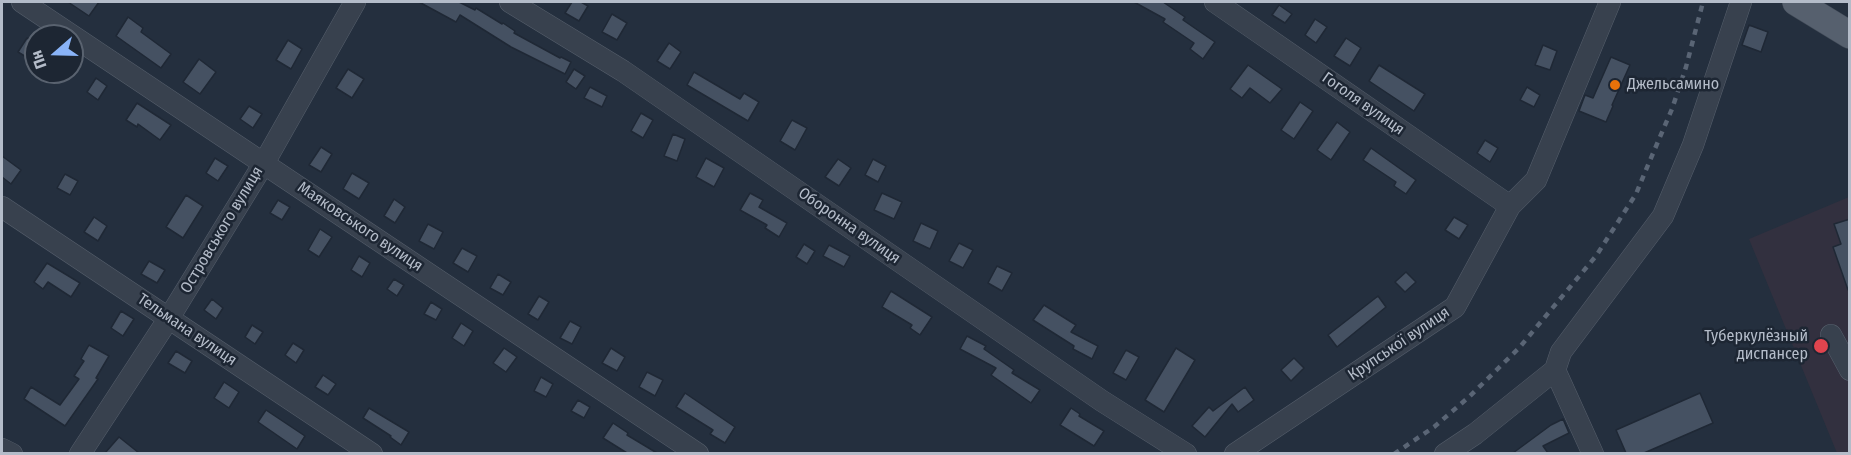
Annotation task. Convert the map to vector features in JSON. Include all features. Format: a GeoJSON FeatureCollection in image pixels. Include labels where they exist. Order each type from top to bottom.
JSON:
{"type":"FeatureCollection","features":[{"type":"Feature","properties":{"kind":"main road"},"geometry":{"type":"LineString","coordinates":[[1796,2],[1850,35]]}},
{"type":"Feature","properties":{"kind":"street","name":"Маяковського вулиця"},"geometry":{"type":"LineString","coordinates":[[22,2],[698,453]]}},
{"type":"Feature","properties":{"kind":"street","name":"Островського вулиця"},"geometry":{"type":"LineString","coordinates":[[80,453],[169,318],[264,163],[355,2]]}},
{"type":"Feature","properties":{"kind":"street","name":"Оборонна вулиця"},"geometry":{"type":"LineString","coordinates":[[510,2],[622,71],[1102,401],[1186,453]]}},
{"type":"Feature","properties":{"kind":"street","name":"Гоголя вулиця"},"geometry":{"type":"LineString","coordinates":[[1215,2],[1510,206]]}},
{"type":"Feature","properties":{"kind":"street","name":"Крупської вулиця"},"geometry":{"type":"LineString","coordinates":[[1235,453],[1455,307],[1510,206],[1536,180],[1610,2]]}},
{"type":"Feature","properties":{"kind":"street"},"geometry":{"type":"LineString","coordinates":[[1445,453],[1475,434],[1554,370],[1562,352],[1663,216],[1692,145],[1741,2]]}},
{"type":"Feature","properties":{"kind":"street","name":"Тельмана вулиця"},"geometry":{"type":"LineString","coordinates":[[2,207],[372,453]]}},
{"type":"Feature","properties":{"kind":"street"},"geometry":{"type":"LineString","coordinates":[[1831,336],[1850,370]]}},
{"type":"Feature","properties":{"kind":"street"},"geometry":{"type":"LineString","coordinates":[[1554,370],[1593,453]]}},
{"type":"Feature","properties":{"kind":"street"},"geometry":{"type":"LineString","coordinates":[[2,449],[12,453]]}},
{"type":"Feature","properties":{"kind":"shaded area","name":"Туберкулёзный диспансер"},"geometry":{"type":"Polygon","coordinates":[[[1849,197],[1849,453],[1837,453],[1749,239],[1849,197]]]}},
{"type":"Feature","properties":{"kind":"building"},"geometry":{"type":"Polygon","coordinates":[[[68,2],[99,2],[89,16],[68,2]]]}},
{"type":"Feature","properties":{"kind":"building"},"geometry":{"type":"Polygon","coordinates":[[[419,2],[459,2],[475,10],[476,8],[503,23],[515,31],[514,33],[571,62],[565,74],[511,47],[460,15],[456,22],[419,2]]]}},
{"type":"Feature","properties":{"kind":"building"},"geometry":{"type":"Polygon","coordinates":[[[572,2],[581,2],[588,6],[579,21],[565,13],[572,2]]]}},
{"type":"Feature","properties":{"kind":"building"},"geometry":{"type":"Polygon","coordinates":[[[1134,2],[1163,2],[1185,17],[1183,20],[1215,42],[1203,59],[1190,49],[1194,43],[1163,22],[1165,19],[1134,2]]]}},
{"type":"Feature","properties":{"kind":"building"},"geometry":{"type":"Polygon","coordinates":[[[1279,5],[1292,14],[1285,23],[1272,15],[1279,5]]]}},
{"type":"Feature","properties":{"kind":"building"},"geometry":{"type":"Polygon","coordinates":[[[612,14],[627,23],[617,40],[602,32],[612,14]]]}},
{"type":"Feature","properties":{"kind":"building"},"geometry":{"type":"Polygon","coordinates":[[[128,17],[143,28],[141,32],[171,54],[161,68],[116,36],[128,17]]]}},
{"type":"Feature","properties":{"kind":"building"},"geometry":{"type":"Polygon","coordinates":[[[1315,19],[1327,27],[1316,43],[1305,35],[1315,19]]]}},
{"type":"Feature","properties":{"kind":"building"},"geometry":{"type":"Polygon","coordinates":[[[1749,25],[1768,32],[1761,52],[1742,45],[1749,25]]]}},
{"type":"Feature","properties":{"kind":"building"},"geometry":{"type":"Polygon","coordinates":[[[1346,38],[1361,48],[1350,66],[1334,56],[1346,38]]]}},
{"type":"Feature","properties":{"kind":"building"},"geometry":{"type":"Polygon","coordinates":[[[288,40],[302,49],[291,69],[276,60],[288,40]]]}},
{"type":"Feature","properties":{"kind":"building"},"geometry":{"type":"Polygon","coordinates":[[[24,43],[24,56],[18,52],[24,43]]]}},
{"type":"Feature","properties":{"kind":"building"},"geometry":{"type":"Polygon","coordinates":[[[669,43],[681,52],[670,69],[657,61],[669,43]]]}},
{"type":"Feature","properties":{"kind":"building"},"geometry":{"type":"Polygon","coordinates":[[[1543,45],[1557,51],[1550,70],[1535,65],[1543,45]]]}},
{"type":"Feature","properties":{"kind":"building"},"geometry":{"type":"Polygon","coordinates":[[[1611,57],[1630,65],[1606,122],[1579,111],[1585,95],[1593,98],[1611,57]]]}},
{"type":"Feature","properties":{"kind":"building"},"geometry":{"type":"Polygon","coordinates":[[[199,59],[216,72],[200,94],[183,82],[199,59]]]}},
{"type":"Feature","properties":{"kind":"building"},"geometry":{"type":"Polygon","coordinates":[[[1248,65],[1282,89],[1270,103],[1250,88],[1242,98],[1230,89],[1248,65]]]}},
{"type":"Feature","properties":{"kind":"building"},"geometry":{"type":"Polygon","coordinates":[[[1379,65],[1425,94],[1414,111],[1369,81],[1379,65]]]}},
{"type":"Feature","properties":{"kind":"building"},"geometry":{"type":"Polygon","coordinates":[[[348,69],[364,79],[352,98],[336,88],[348,69]]]}},
{"type":"Feature","properties":{"kind":"building"},"geometry":{"type":"Polygon","coordinates":[[[574,69],[585,76],[576,89],[566,82],[574,69]]]}},
{"type":"Feature","properties":{"kind":"building"},"geometry":{"type":"Polygon","coordinates":[[[694,72],[740,99],[744,93],[759,102],[748,121],[687,85],[694,72]]]}},
{"type":"Feature","properties":{"kind":"building"},"geometry":{"type":"Polygon","coordinates":[[[96,78],[107,86],[98,100],[87,92],[96,78]]]}},
{"type":"Feature","properties":{"kind":"building"},"geometry":{"type":"Polygon","coordinates":[[[590,87],[607,96],[602,107],[584,98],[590,87]]]}},
{"type":"Feature","properties":{"kind":"building"},"geometry":{"type":"Polygon","coordinates":[[[1527,87],[1540,95],[1534,107],[1520,100],[1527,87]]]}},
{"type":"Feature","properties":{"kind":"building"},"geometry":{"type":"Polygon","coordinates":[[[1300,102],[1313,111],[1294,139],[1281,130],[1300,102]]]}},
{"type":"Feature","properties":{"kind":"building"},"geometry":{"type":"Polygon","coordinates":[[[137,103],[171,125],[160,140],[138,124],[137,127],[126,120],[137,103]]]}},
{"type":"Feature","properties":{"kind":"building"},"geometry":{"type":"Polygon","coordinates":[[[249,106],[262,114],[253,128],[240,119],[249,106]]]}},
{"type":"Feature","properties":{"kind":"building"},"geometry":{"type":"Polygon","coordinates":[[[641,113],[653,120],[643,138],[631,131],[641,113]]]}},
{"type":"Feature","properties":{"kind":"building"},"geometry":{"type":"Polygon","coordinates":[[[792,120],[807,128],[795,150],[780,141],[792,120]]]}},
{"type":"Feature","properties":{"kind":"building"},"geometry":{"type":"Polygon","coordinates":[[[1337,122],[1350,132],[1331,160],[1317,150],[1337,122]]]}},
{"type":"Feature","properties":{"kind":"building"},"geometry":{"type":"Polygon","coordinates":[[[673,134],[685,139],[677,161],[664,156],[673,134]]]}},
{"type":"Feature","properties":{"kind":"building"},"geometry":{"type":"Polygon","coordinates":[[[1485,140],[1498,148],[1490,162],[1477,153],[1485,140]]]}},
{"type":"Feature","properties":{"kind":"building"},"geometry":{"type":"Polygon","coordinates":[[[321,147],[332,154],[321,172],[309,165],[321,147]]]}},
{"type":"Feature","properties":{"kind":"building"},"geometry":{"type":"Polygon","coordinates":[[[1371,148],[1416,180],[1406,194],[1394,186],[1396,182],[1363,160],[1371,148]]]}},
{"type":"Feature","properties":{"kind":"building"},"geometry":{"type":"Polygon","coordinates":[[[2,156],[21,170],[11,184],[2,177],[2,156]]]}},
{"type":"Feature","properties":{"kind":"building"},"geometry":{"type":"Polygon","coordinates":[[[215,158],[228,166],[218,181],[206,173],[215,158]]]}},
{"type":"Feature","properties":{"kind":"building"},"geometry":{"type":"Polygon","coordinates":[[[706,158],[724,168],[714,187],[696,177],[706,158]]]}},
{"type":"Feature","properties":{"kind":"building"},"geometry":{"type":"Polygon","coordinates":[[[838,159],[851,168],[839,186],[825,177],[838,159]]]}},
{"type":"Feature","properties":{"kind":"building"},"geometry":{"type":"Polygon","coordinates":[[[873,159],[886,166],[878,182],[865,175],[873,159]]]}},
{"type":"Feature","properties":{"kind":"building"},"geometry":{"type":"Polygon","coordinates":[[[352,173],[369,183],[359,199],[343,189],[352,173]]]}},
{"type":"Feature","properties":{"kind":"building"},"geometry":{"type":"Polygon","coordinates":[[[65,174],[78,181],[70,195],[57,188],[65,174]]]}},
{"type":"Feature","properties":{"kind":"building"},"geometry":{"type":"Polygon","coordinates":[[[750,193],[763,200],[759,207],[787,223],[779,237],[765,228],[767,225],[740,210],[750,193]]]}},
{"type":"Feature","properties":{"kind":"building"},"geometry":{"type":"Polygon","coordinates":[[[882,193],[902,202],[894,219],[874,210],[882,193]]]}},
{"type":"Feature","properties":{"kind":"building"},"geometry":{"type":"Polygon","coordinates":[[[186,195],[203,206],[183,238],[166,227],[186,195]]]}},
{"type":"Feature","properties":{"kind":"building"},"geometry":{"type":"Polygon","coordinates":[[[394,199],[405,207],[395,223],[384,216],[394,199]]]}},
{"type":"Feature","properties":{"kind":"building"},"geometry":{"type":"Polygon","coordinates":[[[278,200],[290,207],[282,220],[270,213],[278,200]]]}},
{"type":"Feature","properties":{"kind":"building"},"geometry":{"type":"Polygon","coordinates":[[[94,217],[107,226],[98,241],[84,232],[94,217]]]}},
{"type":"Feature","properties":{"kind":"building"},"geometry":{"type":"Polygon","coordinates":[[[1454,217],[1468,225],[1459,239],[1445,230],[1454,217]]]}},
{"type":"Feature","properties":{"kind":"building"},"geometry":{"type":"Polygon","coordinates":[[[1850,219],[1850,289],[1848,290],[1833,247],[1841,244],[1834,224],[1850,219]]]}},
{"type":"Feature","properties":{"kind":"building"},"geometry":{"type":"Polygon","coordinates":[[[921,223],[938,231],[930,249],[913,241],[921,223]]]}},
{"type":"Feature","properties":{"kind":"building"},"geometry":{"type":"Polygon","coordinates":[[[428,224],[443,232],[434,249],[419,241],[428,224]]]}},
{"type":"Feature","properties":{"kind":"building"},"geometry":{"type":"Polygon","coordinates":[[[320,229],[332,237],[319,257],[308,250],[320,229]]]}},
{"type":"Feature","properties":{"kind":"building"},"geometry":{"type":"Polygon","coordinates":[[[959,243],[973,250],[963,268],[949,261],[959,243]]]}},
{"type":"Feature","properties":{"kind":"building"},"geometry":{"type":"Polygon","coordinates":[[[804,244],[815,251],[807,264],[796,257],[804,244]]]}},
{"type":"Feature","properties":{"kind":"building"},"geometry":{"type":"Polygon","coordinates":[[[829,245],[850,256],[844,267],[823,256],[829,245]]]}},
{"type":"Feature","properties":{"kind":"building"},"geometry":{"type":"Polygon","coordinates":[[[462,248],[477,256],[468,272],[453,263],[462,248]]]}},
{"type":"Feature","properties":{"kind":"building"},"geometry":{"type":"Polygon","coordinates":[[[359,256],[370,263],[362,277],[351,270],[359,256]]]}},
{"type":"Feature","properties":{"kind":"building"},"geometry":{"type":"Polygon","coordinates":[[[149,261],[165,270],[157,283],[141,274],[149,261]]]}},
{"type":"Feature","properties":{"kind":"building"},"geometry":{"type":"Polygon","coordinates":[[[47,263],[80,283],[71,297],[48,282],[43,289],[34,282],[47,263]]]}},
{"type":"Feature","properties":{"kind":"building"},"geometry":{"type":"Polygon","coordinates":[[[997,266],[1012,273],[1002,291],[988,283],[997,266]]]}},
{"type":"Feature","properties":{"kind":"building"},"geometry":{"type":"Polygon","coordinates":[[[1406,272],[1416,282],[1405,292],[1395,282],[1406,272]]]}},
{"type":"Feature","properties":{"kind":"building"},"geometry":{"type":"Polygon","coordinates":[[[498,274],[511,282],[503,295],[490,288],[498,274]]]}},
{"type":"Feature","properties":{"kind":"building"},"geometry":{"type":"Polygon","coordinates":[[[394,279],[404,285],[397,296],[387,289],[394,279]]]}},
{"type":"Feature","properties":{"kind":"building"},"geometry":{"type":"Polygon","coordinates":[[[891,291],[932,317],[920,335],[910,328],[912,325],[882,307],[891,291]]]}},
{"type":"Feature","properties":{"kind":"building"},"geometry":{"type":"Polygon","coordinates":[[[539,296],[549,302],[538,320],[528,314],[539,296]]]}},
{"type":"Feature","properties":{"kind":"building"},"geometry":{"type":"Polygon","coordinates":[[[1378,296],[1386,307],[1337,347],[1328,335],[1378,296]]]}},
{"type":"Feature","properties":{"kind":"building"},"geometry":{"type":"Polygon","coordinates":[[[212,299],[223,308],[216,319],[204,310],[212,299]]]}},
{"type":"Feature","properties":{"kind":"building"},"geometry":{"type":"Polygon","coordinates":[[[431,302],[442,309],[436,320],[424,314],[431,302]]]}},
{"type":"Feature","properties":{"kind":"building"},"geometry":{"type":"Polygon","coordinates":[[[1044,305],[1076,325],[1071,332],[1098,346],[1092,359],[1073,349],[1074,346],[1033,320],[1044,305]]]}},
{"type":"Feature","properties":{"kind":"building"},"geometry":{"type":"Polygon","coordinates":[[[121,311],[134,319],[123,336],[111,328],[121,311]]]}},
{"type":"Feature","properties":{"kind":"building"},"geometry":{"type":"Polygon","coordinates":[[[570,321],[581,327],[572,344],[560,338],[570,321]]]}},
{"type":"Feature","properties":{"kind":"building"},"geometry":{"type":"Polygon","coordinates":[[[461,323],[473,331],[464,346],[452,338],[461,323]]]}},
{"type":"Feature","properties":{"kind":"building"},"geometry":{"type":"Polygon","coordinates":[[[252,325],[263,332],[255,344],[245,337],[252,325]]]}},
{"type":"Feature","properties":{"kind":"building"},"geometry":{"type":"Polygon","coordinates":[[[967,336],[986,346],[984,349],[1014,370],[1012,373],[1040,390],[1031,403],[991,375],[996,368],[960,349],[967,336]]]}},
{"type":"Feature","properties":{"kind":"building"},"geometry":{"type":"Polygon","coordinates":[[[293,343],[304,350],[296,363],[285,355],[293,343]]]}},
{"type":"Feature","properties":{"kind":"building"},"geometry":{"type":"Polygon","coordinates":[[[89,345],[109,356],[96,378],[98,379],[65,426],[24,399],[31,387],[60,405],[79,379],[74,376],[84,361],[81,359],[89,345]]]}},
{"type":"Feature","properties":{"kind":"building"},"geometry":{"type":"Polygon","coordinates":[[[504,348],[517,357],[506,372],[493,363],[504,348]]]}},
{"type":"Feature","properties":{"kind":"building"},"geometry":{"type":"Polygon","coordinates":[[[611,348],[625,357],[617,371],[602,363],[611,348]]]}},
{"type":"Feature","properties":{"kind":"building"},"geometry":{"type":"Polygon","coordinates":[[[1176,348],[1195,360],[1164,412],[1145,400],[1176,348]]]}},
{"type":"Feature","properties":{"kind":"building"},"geometry":{"type":"Polygon","coordinates":[[[1126,350],[1139,357],[1126,380],[1113,373],[1126,350]]]}},
{"type":"Feature","properties":{"kind":"building"},"geometry":{"type":"Polygon","coordinates":[[[176,351],[192,361],[185,373],[168,363],[176,351]]]}},
{"type":"Feature","properties":{"kind":"building"},"geometry":{"type":"Polygon","coordinates":[[[1294,358],[1304,368],[1291,381],[1281,370],[1294,358]]]}},
{"type":"Feature","properties":{"kind":"building"},"geometry":{"type":"Polygon","coordinates":[[[647,372],[663,380],[655,396],[639,387],[647,372]]]}},
{"type":"Feature","properties":{"kind":"building"},"geometry":{"type":"Polygon","coordinates":[[[323,375],[336,384],[328,395],[315,387],[323,375]]]}},
{"type":"Feature","properties":{"kind":"building"},"geometry":{"type":"Polygon","coordinates":[[[541,377],[553,384],[546,397],[534,391],[541,377]]]}},
{"type":"Feature","properties":{"kind":"building"},"geometry":{"type":"Polygon","coordinates":[[[224,382],[239,392],[229,408],[214,398],[224,382]]]}},
{"type":"Feature","properties":{"kind":"building"},"geometry":{"type":"Polygon","coordinates":[[[1245,387],[1254,400],[1238,412],[1232,404],[1205,437],[1192,426],[1209,407],[1213,411],[1245,387]]]}},
{"type":"Feature","properties":{"kind":"building"},"geometry":{"type":"Polygon","coordinates":[[[685,393],[735,427],[725,443],[710,434],[713,430],[676,407],[685,393]]]}},
{"type":"Feature","properties":{"kind":"building"},"geometry":{"type":"Polygon","coordinates":[[[1700,393],[1713,423],[1644,453],[1626,453],[1616,430],[1700,393]]]}},
{"type":"Feature","properties":{"kind":"building"},"geometry":{"type":"Polygon","coordinates":[[[578,400],[590,407],[584,418],[571,411],[578,400]]]}},
{"type":"Feature","properties":{"kind":"building"},"geometry":{"type":"Polygon","coordinates":[[[369,408],[409,432],[401,445],[363,418],[369,408]]]}},
{"type":"Feature","properties":{"kind":"building"},"geometry":{"type":"Polygon","coordinates":[[[1071,408],[1080,414],[1079,416],[1104,431],[1094,446],[1060,425],[1071,408]]]}},
{"type":"Feature","properties":{"kind":"building"},"geometry":{"type":"Polygon","coordinates":[[[266,410],[305,436],[297,449],[258,422],[266,410]]]}},
{"type":"Feature","properties":{"kind":"building"},"geometry":{"type":"Polygon","coordinates":[[[1563,419],[1569,433],[1543,446],[1548,453],[1513,453],[1551,425],[1563,419]]]}},
{"type":"Feature","properties":{"kind":"building"},"geometry":{"type":"Polygon","coordinates":[[[613,423],[628,433],[627,435],[657,453],[627,453],[603,438],[613,423]]]}},
{"type":"Feature","properties":{"kind":"building"},"geometry":{"type":"Polygon","coordinates":[[[119,437],[139,453],[105,453],[119,437]]]}},
{"type":"Feature","properties":{"kind":"railway"},"geometry":{"type":"LineString","coordinates":[[1394,454],[1434,427],[1470,396],[1519,348],[1596,256],[1636,194],[1672,109],[1703,2]]}},
{"type":"Feature","properties":{"kind":"place","name":"Джельсамино"},"geometry":{"type":"Point","coordinates":[1615,85]}},
{"type":"Feature","properties":{"kind":"place","name":"Туберкулёзный диспансер"},"geometry":{"type":"Point","coordinates":[1821,346]}}]}
